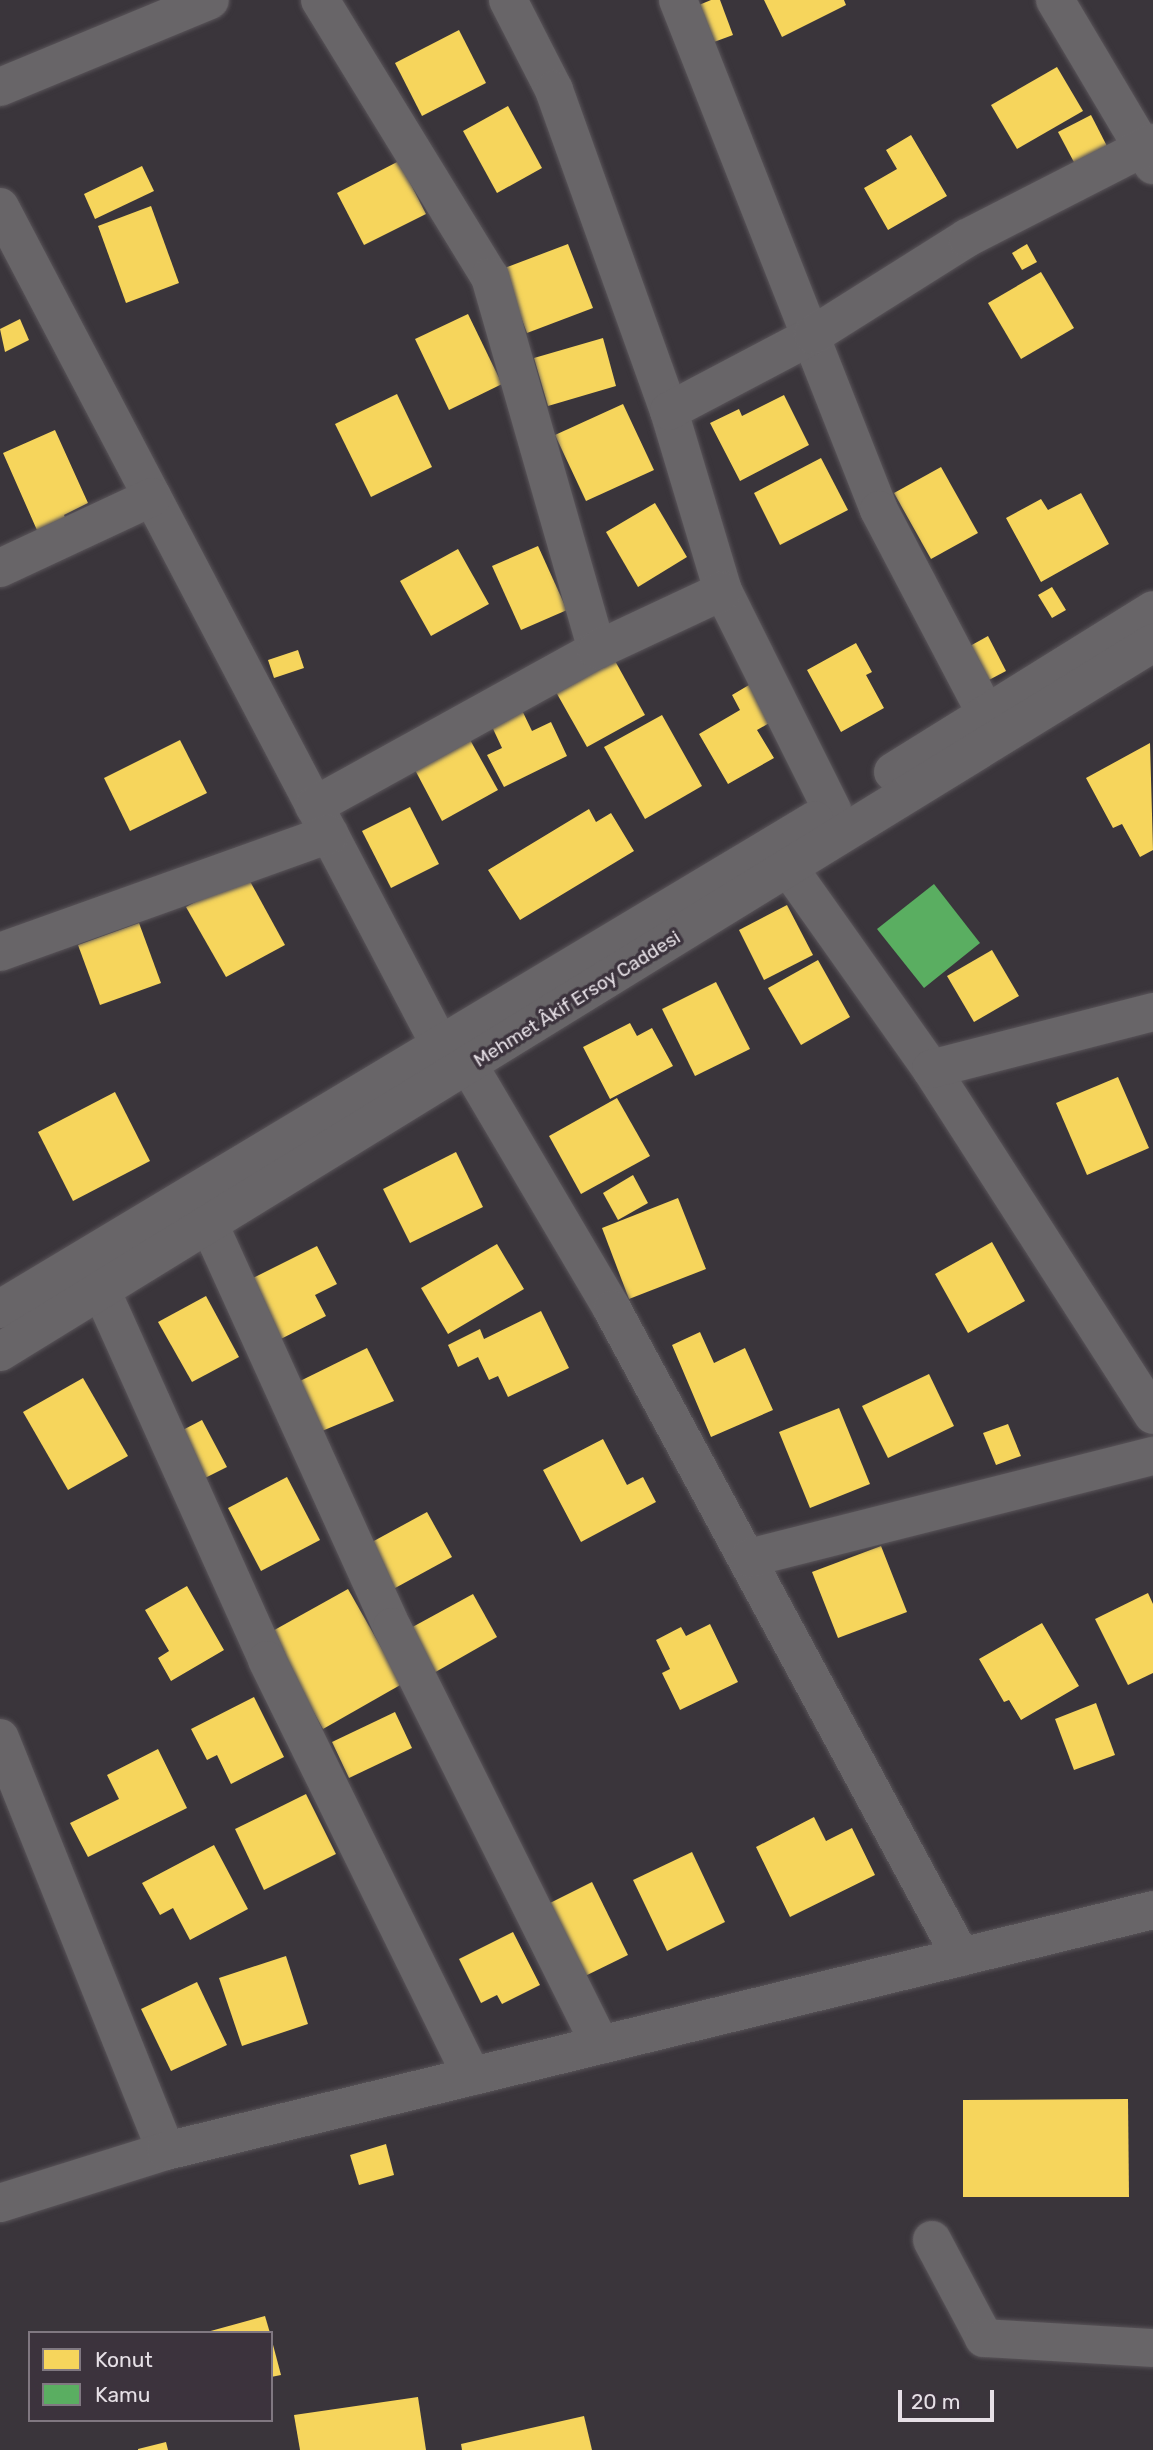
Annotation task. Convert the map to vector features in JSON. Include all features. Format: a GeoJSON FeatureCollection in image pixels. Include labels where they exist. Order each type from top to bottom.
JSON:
{"type":"FeatureCollection","features":[{"type":"Feature","properties":{"kind":"street"},"geometry":{"type":"LineString","coordinates":[[0,87],[210,0]]}},
{"type":"Feature","properties":{"kind":"street"},"geometry":{"type":"LineString","coordinates":[[320,0],[490,277],[597,650]]}},
{"type":"Feature","properties":{"kind":"street"},"geometry":{"type":"LineString","coordinates":[[508,0],[554,90],[669,411],[723,591],[832,810]]}},
{"type":"Feature","properties":{"kind":"street"},"geometry":{"type":"LineString","coordinates":[[678,0],[814,335],[879,510],[986,714]]}},
{"type":"Feature","properties":{"kind":"street"},"geometry":{"type":"LineString","coordinates":[[669,411],[814,335],[967,238],[1150,152],[1055,0]]}},
{"type":"Feature","properties":{"kind":"street"},"geometry":{"type":"LineString","coordinates":[[0,207],[321,820],[454,1056],[612,1309],[750,1558],[961,1957]]}},
{"type":"Feature","properties":{"kind":"street"},"geometry":{"type":"LineString","coordinates":[[0,568],[152,497]]}},
{"type":"Feature","properties":{"kind":"street"},"geometry":{"type":"LineString","coordinates":[[0,952],[321,820],[597,650],[723,591]]}},
{"type":"Feature","properties":{"kind":"street","name":"Mehmet Âkif Ersoy Caddesi"},"geometry":{"type":"LineString","coordinates":[[0,1352],[102,1292],[209,1224],[454,1056],[832,810],[1153,610]]}},
{"type":"Feature","properties":{"kind":"street","name":"Mehmet Âkif Ersoy Caddesi"},"geometry":{"type":"LineString","coordinates":[[0,1308],[788,867],[1153,643]]}},
{"type":"Feature","properties":{"kind":"street"},"geometry":{"type":"LineString","coordinates":[[788,867],[931,1069],[1153,1415]]}},
{"type":"Feature","properties":{"kind":"street"},"geometry":{"type":"LineString","coordinates":[[931,1069],[1153,1012]]}},
{"type":"Feature","properties":{"kind":"street"},"geometry":{"type":"LineString","coordinates":[[209,1224],[392,1627],[600,2045]]}},
{"type":"Feature","properties":{"kind":"street"},"geometry":{"type":"LineString","coordinates":[[102,1292],[267,1660],[472,2076]]}},
{"type":"Feature","properties":{"kind":"street"},"geometry":{"type":"LineString","coordinates":[[750,1558],[1153,1457]]}},
{"type":"Feature","properties":{"kind":"street"},"geometry":{"type":"LineString","coordinates":[[0,1738],[166,2151]]}},
{"type":"Feature","properties":{"kind":"street"},"geometry":{"type":"LineString","coordinates":[[0,2203],[166,2151],[1153,1910]]}},
{"type":"Feature","properties":{"kind":"street"},"geometry":{"type":"LineString","coordinates":[[932,2241],[984,2338],[1153,2348]]}},
{"type":"Feature","properties":{"kind":"building: Konut"},"geometry":{"type":"Polygon","coordinates":[[[720,0],[733,35],[714,42],[699,5],[720,0]]]}},
{"type":"Feature","properties":{"kind":"building: Konut"},"geometry":{"type":"Polygon","coordinates":[[[764,0],[844,0],[846,5],[782,37],[764,0]]]}},
{"type":"Feature","properties":{"kind":"building: Konut"},"geometry":{"type":"Polygon","coordinates":[[[459,30],[486,83],[422,116],[395,63],[459,30]]]}},
{"type":"Feature","properties":{"kind":"building: Konut"},"geometry":{"type":"Polygon","coordinates":[[[1057,67],[1083,111],[1017,149],[991,105],[1057,67]]]}},
{"type":"Feature","properties":{"kind":"building: Konut"},"geometry":{"type":"Polygon","coordinates":[[[508,106],[542,168],[497,193],[463,131],[508,106]]]}},
{"type":"Feature","properties":{"kind":"building: Konut"},"geometry":{"type":"Polygon","coordinates":[[[1091,115],[1109,150],[1076,166],[1058,132],[1091,115]]]}},
{"type":"Feature","properties":{"kind":"building: Konut"},"geometry":{"type":"Polygon","coordinates":[[[911,135],[947,196],[888,230],[864,188],[897,169],[886,150],[911,135]]]}},
{"type":"Feature","properties":{"kind":"building: Konut"},"geometry":{"type":"Polygon","coordinates":[[[399,161],[426,214],[364,245],[337,193],[399,161]]]}},
{"type":"Feature","properties":{"kind":"building: Konut"},"geometry":{"type":"Polygon","coordinates":[[[142,166],[154,191],[95,219],[84,194],[142,166]]]}},
{"type":"Feature","properties":{"kind":"building: Konut"},"geometry":{"type":"Polygon","coordinates":[[[151,206],[179,283],[126,303],[98,226],[151,206]]]}},
{"type":"Feature","properties":{"kind":"building: Konut"},"geometry":{"type":"Polygon","coordinates":[[[568,244],[593,308],[527,333],[502,269],[568,244]]]}},
{"type":"Feature","properties":{"kind":"building: Konut"},"geometry":{"type":"Polygon","coordinates":[[[1027,244],[1037,262],[1022,270],[1012,253],[1027,244]]]}},
{"type":"Feature","properties":{"kind":"building: Konut"},"geometry":{"type":"Polygon","coordinates":[[[1041,272],[1074,328],[1021,359],[988,303],[1041,272]]]}},
{"type":"Feature","properties":{"kind":"building: Konut"},"geometry":{"type":"Polygon","coordinates":[[[468,314],[502,384],[449,410],[415,339],[468,314]]]}},
{"type":"Feature","properties":{"kind":"building: Konut"},"geometry":{"type":"Polygon","coordinates":[[[20,319],[29,340],[5,352],[0,329],[20,319]]]}},
{"type":"Feature","properties":{"kind":"building: Konut"},"geometry":{"type":"Polygon","coordinates":[[[603,338],[616,386],[548,406],[534,358],[603,338]]]}},
{"type":"Feature","properties":{"kind":"building: Konut"},"geometry":{"type":"Polygon","coordinates":[[[397,394],[432,467],[371,497],[335,424],[397,394]]]}},
{"type":"Feature","properties":{"kind":"building: Konut"},"geometry":{"type":"Polygon","coordinates":[[[784,395],[809,445],[740,481],[710,423],[739,409],[742,416],[784,395]]]}},
{"type":"Feature","properties":{"kind":"building: Konut"},"geometry":{"type":"Polygon","coordinates":[[[623,404],[654,470],[586,501],[555,435],[623,404]]]}},
{"type":"Feature","properties":{"kind":"building: Konut"},"geometry":{"type":"Polygon","coordinates":[[[55,430],[88,503],[64,515],[68,524],[40,537],[3,453],[55,430]]]}},
{"type":"Feature","properties":{"kind":"building: Konut"},"geometry":{"type":"Polygon","coordinates":[[[821,458],[848,510],[780,545],[754,493],[821,458]]]}},
{"type":"Feature","properties":{"kind":"building: Konut"},"geometry":{"type":"Polygon","coordinates":[[[941,467],[978,533],[931,559],[894,493],[941,467]]]}},
{"type":"Feature","properties":{"kind":"building: Konut"},"geometry":{"type":"Polygon","coordinates":[[[1081,493],[1109,544],[1041,582],[1006,518],[1041,499],[1048,510],[1081,493]]]}},
{"type":"Feature","properties":{"kind":"building: Konut"},"geometry":{"type":"Polygon","coordinates":[[[655,503],[687,557],[638,587],[606,532],[655,503]]]}},
{"type":"Feature","properties":{"kind":"building: Konut"},"geometry":{"type":"Polygon","coordinates":[[[538,546],[567,610],[521,630],[492,566],[538,546]]]}},
{"type":"Feature","properties":{"kind":"building: Konut"},"geometry":{"type":"Polygon","coordinates":[[[458,549],[489,604],[431,636],[400,581],[458,549]]]}},
{"type":"Feature","properties":{"kind":"building: Konut"},"geometry":{"type":"Polygon","coordinates":[[[1052,587],[1066,610],[1052,618],[1038,595],[1052,587]]]}},
{"type":"Feature","properties":{"kind":"building: Konut"},"geometry":{"type":"Polygon","coordinates":[[[988,636],[1006,671],[987,681],[970,646],[988,636]]]}},
{"type":"Feature","properties":{"kind":"building: Konut"},"geometry":{"type":"Polygon","coordinates":[[[856,643],[872,672],[866,675],[884,708],[841,732],[807,670],[856,643]]]}},
{"type":"Feature","properties":{"kind":"building: Konut"},"geometry":{"type":"Polygon","coordinates":[[[298,650],[304,668],[274,678],[268,660],[298,650]]]}},
{"type":"Feature","properties":{"kind":"building: Konut"},"geometry":{"type":"Polygon","coordinates":[[[614,659],[645,715],[587,747],[556,692],[614,659]]]}},
{"type":"Feature","properties":{"kind":"building: Konut"},"geometry":{"type":"Polygon","coordinates":[[[749,685],[771,722],[757,730],[774,758],[728,784],[699,734],[740,710],[732,695],[749,685]]]}},
{"type":"Feature","properties":{"kind":"building: Konut"},"geometry":{"type":"Polygon","coordinates":[[[518,702],[532,731],[551,722],[567,756],[504,787],[487,755],[502,748],[487,716],[518,702]]]}},
{"type":"Feature","properties":{"kind":"building: Konut"},"geometry":{"type":"Polygon","coordinates":[[[662,715],[702,786],[645,819],[604,747],[662,715]]]}},
{"type":"Feature","properties":{"kind":"building: Konut"},"geometry":{"type":"Polygon","coordinates":[[[469,738],[498,790],[442,821],[414,768],[469,738]]]}},
{"type":"Feature","properties":{"kind":"building: Konut"},"geometry":{"type":"Polygon","coordinates":[[[180,740],[207,793],[130,831],[104,778],[180,740]]]}},
{"type":"Feature","properties":{"kind":"building: Konut"},"geometry":{"type":"Polygon","coordinates":[[[1150,743],[1153,850],[1140,857],[1122,824],[1113,828],[1086,778],[1150,743]]]}},
{"type":"Feature","properties":{"kind":"building: Konut"},"geometry":{"type":"Polygon","coordinates":[[[410,807],[439,864],[391,888],[362,831],[410,807]]]}},
{"type":"Feature","properties":{"kind":"building: Konut"},"geometry":{"type":"Polygon","coordinates":[[[589,809],[596,822],[611,813],[634,851],[520,920],[488,870],[589,809]]]}},
{"type":"Feature","properties":{"kind":"building: Konut"},"geometry":{"type":"Polygon","coordinates":[[[246,874],[285,945],[226,977],[186,907],[246,874]]]}},
{"type":"Feature","properties":{"kind":"building: Konut"},"geometry":{"type":"Polygon","coordinates":[[[787,905],[813,955],[764,980],[739,930],[787,905]]]}},
{"type":"Feature","properties":{"kind":"building: Konut"},"geometry":{"type":"Polygon","coordinates":[[[139,923],[161,983],[100,1005],[78,945],[139,923]]]}},
{"type":"Feature","properties":{"kind":"building: Konut"},"geometry":{"type":"Polygon","coordinates":[[[992,950],[1019,996],[974,1022],[947,976],[992,950]]]}},
{"type":"Feature","properties":{"kind":"building: Konut"},"geometry":{"type":"Polygon","coordinates":[[[818,960],[850,1017],[801,1045],[768,988],[818,960]]]}},
{"type":"Feature","properties":{"kind":"building: Konut"},"geometry":{"type":"Polygon","coordinates":[[[716,982],[750,1049],[695,1076],[662,1009],[716,982]]]}},
{"type":"Feature","properties":{"kind":"building: Konut"},"geometry":{"type":"Polygon","coordinates":[[[630,1023],[637,1036],[652,1028],[673,1066],[610,1099],[583,1047],[630,1023]]]}},
{"type":"Feature","properties":{"kind":"building: Konut"},"geometry":{"type":"Polygon","coordinates":[[[1118,1077],[1149,1148],[1087,1175],[1056,1103],[1118,1077]]]}},
{"type":"Feature","properties":{"kind":"building: Konut"},"geometry":{"type":"Polygon","coordinates":[[[115,1092],[150,1161],[73,1201],[38,1132],[115,1092]]]}},
{"type":"Feature","properties":{"kind":"building: Konut"},"geometry":{"type":"Polygon","coordinates":[[[617,1098],[650,1156],[581,1194],[549,1136],[617,1098]]]}},
{"type":"Feature","properties":{"kind":"building: Konut"},"geometry":{"type":"Polygon","coordinates":[[[456,1152],[483,1207],[410,1243],[383,1189],[456,1152]]]}},
{"type":"Feature","properties":{"kind":"building: Konut"},"geometry":{"type":"Polygon","coordinates":[[[633,1175],[648,1203],[618,1220],[603,1193],[633,1175]]]}},
{"type":"Feature","properties":{"kind":"building: Konut"},"geometry":{"type":"Polygon","coordinates":[[[678,1198],[706,1269],[629,1299],[602,1228],[678,1198]]]}},
{"type":"Feature","properties":{"kind":"building: Konut"},"geometry":{"type":"Polygon","coordinates":[[[992,1242],[1025,1301],[968,1333],[935,1274],[992,1242]]]}},
{"type":"Feature","properties":{"kind":"building: Konut"},"geometry":{"type":"Polygon","coordinates":[[[497,1244],[524,1289],[448,1334],[421,1288],[497,1244]]]}},
{"type":"Feature","properties":{"kind":"building: Konut"},"geometry":{"type":"Polygon","coordinates":[[[317,1246],[337,1284],[315,1295],[326,1316],[273,1343],[243,1283],[317,1246]]]}},
{"type":"Feature","properties":{"kind":"building: Konut"},"geometry":{"type":"Polygon","coordinates":[[[206,1296],[239,1357],[192,1382],[158,1322],[206,1296]]]}},
{"type":"Feature","properties":{"kind":"building: Konut"},"geometry":{"type":"Polygon","coordinates":[[[541,1311],[569,1368],[508,1397],[498,1376],[489,1380],[478,1357],[458,1367],[448,1345],[480,1329],[484,1339],[541,1311]]]}},
{"type":"Feature","properties":{"kind":"building: Konut"},"geometry":{"type":"Polygon","coordinates":[[[700,1332],[714,1363],[745,1348],[773,1410],[711,1437],[672,1345],[700,1332]]]}},
{"type":"Feature","properties":{"kind":"building: Konut"},"geometry":{"type":"Polygon","coordinates":[[[367,1348],[394,1401],[322,1431],[298,1382],[367,1348]]]}},
{"type":"Feature","properties":{"kind":"building: Konut"},"geometry":{"type":"Polygon","coordinates":[[[929,1374],[954,1426],[888,1458],[862,1406],[929,1374]]]}},
{"type":"Feature","properties":{"kind":"building: Konut"},"geometry":{"type":"Polygon","coordinates":[[[83,1378],[128,1456],[68,1490],[23,1412],[83,1378]]]}},
{"type":"Feature","properties":{"kind":"building: Konut"},"geometry":{"type":"Polygon","coordinates":[[[839,1408],[870,1484],[810,1508],[779,1432],[839,1408]]]}},
{"type":"Feature","properties":{"kind":"building: Konut"},"geometry":{"type":"Polygon","coordinates":[[[202,1420],[227,1467],[201,1480],[177,1433],[202,1420]]]}},
{"type":"Feature","properties":{"kind":"building: Konut"},"geometry":{"type":"Polygon","coordinates":[[[1008,1424],[1021,1456],[996,1465],[983,1433],[1008,1424]]]}},
{"type":"Feature","properties":{"kind":"building: Konut"},"geometry":{"type":"Polygon","coordinates":[[[603,1439],[627,1485],[643,1477],[656,1502],[581,1542],[543,1470],[603,1439]]]}},
{"type":"Feature","properties":{"kind":"building: Konut"},"geometry":{"type":"Polygon","coordinates":[[[287,1477],[320,1540],[261,1571],[228,1508],[287,1477]]]}},
{"type":"Feature","properties":{"kind":"building: Konut"},"geometry":{"type":"Polygon","coordinates":[[[427,1512],[452,1557],[386,1593],[361,1548],[427,1512]]]}},
{"type":"Feature","properties":{"kind":"building: Konut"},"geometry":{"type":"Polygon","coordinates":[[[881,1546],[907,1612],[838,1638],[812,1572],[881,1546]]]}},
{"type":"Feature","properties":{"kind":"building: Konut"},"geometry":{"type":"Polygon","coordinates":[[[187,1586],[224,1650],[171,1681],[158,1658],[169,1651],[145,1610],[187,1586]]]}},
{"type":"Feature","properties":{"kind":"building: Konut"},"geometry":{"type":"Polygon","coordinates":[[[348,1589],[402,1684],[323,1729],[269,1633],[348,1589]]]}},
{"type":"Feature","properties":{"kind":"building: Konut"},"geometry":{"type":"Polygon","coordinates":[[[1148,1593],[1153,1604],[1153,1673],[1128,1685],[1095,1619],[1148,1593]]]}},
{"type":"Feature","properties":{"kind":"building: Konut"},"geometry":{"type":"Polygon","coordinates":[[[473,1594],[497,1637],[432,1674],[407,1630],[473,1594]]]}},
{"type":"Feature","properties":{"kind":"building: Konut"},"geometry":{"type":"Polygon","coordinates":[[[1042,1623],[1079,1686],[1021,1720],[1009,1700],[1004,1702],[979,1659],[1042,1623]]]}},
{"type":"Feature","properties":{"kind":"building: Konut"},"geometry":{"type":"Polygon","coordinates":[[[710,1624],[738,1682],[680,1710],[662,1673],[670,1669],[656,1640],[681,1627],[686,1636],[710,1624]]]}},
{"type":"Feature","properties":{"kind":"building: Konut"},"geometry":{"type":"Polygon","coordinates":[[[254,1697],[284,1757],[231,1784],[217,1755],[207,1760],[191,1729],[254,1697]]]}},
{"type":"Feature","properties":{"kind":"building: Konut"},"geometry":{"type":"Polygon","coordinates":[[[1096,1703],[1115,1755],[1074,1770],[1055,1719],[1096,1703]]]}},
{"type":"Feature","properties":{"kind":"building: Konut"},"geometry":{"type":"Polygon","coordinates":[[[395,1712],[412,1748],[349,1778],[332,1742],[395,1712]]]}},
{"type":"Feature","properties":{"kind":"building: Konut"},"geometry":{"type":"Polygon","coordinates":[[[158,1749],[187,1808],[88,1857],[70,1823],[119,1799],[107,1775],[158,1749]]]}},
{"type":"Feature","properties":{"kind":"building: Konut"},"geometry":{"type":"Polygon","coordinates":[[[306,1794],[336,1854],[264,1890],[235,1829],[306,1794]]]}},
{"type":"Feature","properties":{"kind":"building: Konut"},"geometry":{"type":"Polygon","coordinates":[[[814,1817],[826,1841],[852,1828],[875,1875],[790,1917],[756,1847],[814,1817]]]}},
{"type":"Feature","properties":{"kind":"building: Konut"},"geometry":{"type":"Polygon","coordinates":[[[214,1845],[248,1909],[190,1940],[173,1908],[160,1915],[142,1883],[214,1845]]]}},
{"type":"Feature","properties":{"kind":"building: Konut"},"geometry":{"type":"Polygon","coordinates":[[[692,1852],[725,1922],[667,1951],[633,1880],[692,1852]]]}},
{"type":"Feature","properties":{"kind":"building: Konut"},"geometry":{"type":"Polygon","coordinates":[[[592,1882],[628,1955],[579,1979],[542,1907],[592,1882]]]}},
{"type":"Feature","properties":{"kind":"building: Konut"},"geometry":{"type":"Polygon","coordinates":[[[513,1932],[540,1985],[502,2004],[497,1995],[481,2003],[459,1959],[513,1932]]]}},
{"type":"Feature","properties":{"kind":"building: Konut"},"geometry":{"type":"Polygon","coordinates":[[[286,1956],[308,2024],[242,2046],[219,1978],[286,1956]]]}},
{"type":"Feature","properties":{"kind":"building: Konut"},"geometry":{"type":"Polygon","coordinates":[[[197,1982],[227,2045],[171,2071],[141,2009],[197,1982]]]}},
{"type":"Feature","properties":{"kind":"building: Konut"},"geometry":{"type":"Polygon","coordinates":[[[1128,2099],[1129,2197],[963,2197],[963,2100],[1128,2099]]]}},
{"type":"Feature","properties":{"kind":"building: Konut"},"geometry":{"type":"Polygon","coordinates":[[[386,2144],[394,2175],[359,2185],[350,2155],[386,2144]]]}},
{"type":"Feature","properties":{"kind":"building: Konut"},"geometry":{"type":"Polygon","coordinates":[[[265,2316],[269,2331],[211,2331],[265,2316]]]}},
{"type":"Feature","properties":{"kind":"building: Konut"},"geometry":{"type":"Polygon","coordinates":[[[273,2345],[281,2375],[273,2377],[273,2345]]]}},
{"type":"Feature","properties":{"kind":"building: Konut"},"geometry":{"type":"Polygon","coordinates":[[[418,2397],[426,2450],[300,2450],[294,2415],[418,2397]]]}},
{"type":"Feature","properties":{"kind":"building: Konut"},"geometry":{"type":"Polygon","coordinates":[[[584,2416],[592,2450],[462,2450],[461,2444],[584,2416]]]}},
{"type":"Feature","properties":{"kind":"building: Konut"},"geometry":{"type":"Polygon","coordinates":[[[166,2442],[168,2450],[138,2450],[138,2449],[166,2442]]]}},
{"type":"Feature","properties":{"kind":"building: Kamu"},"geometry":{"type":"Polygon","coordinates":[[[934,884],[980,943],[924,988],[877,929],[934,884]]]}}]}
